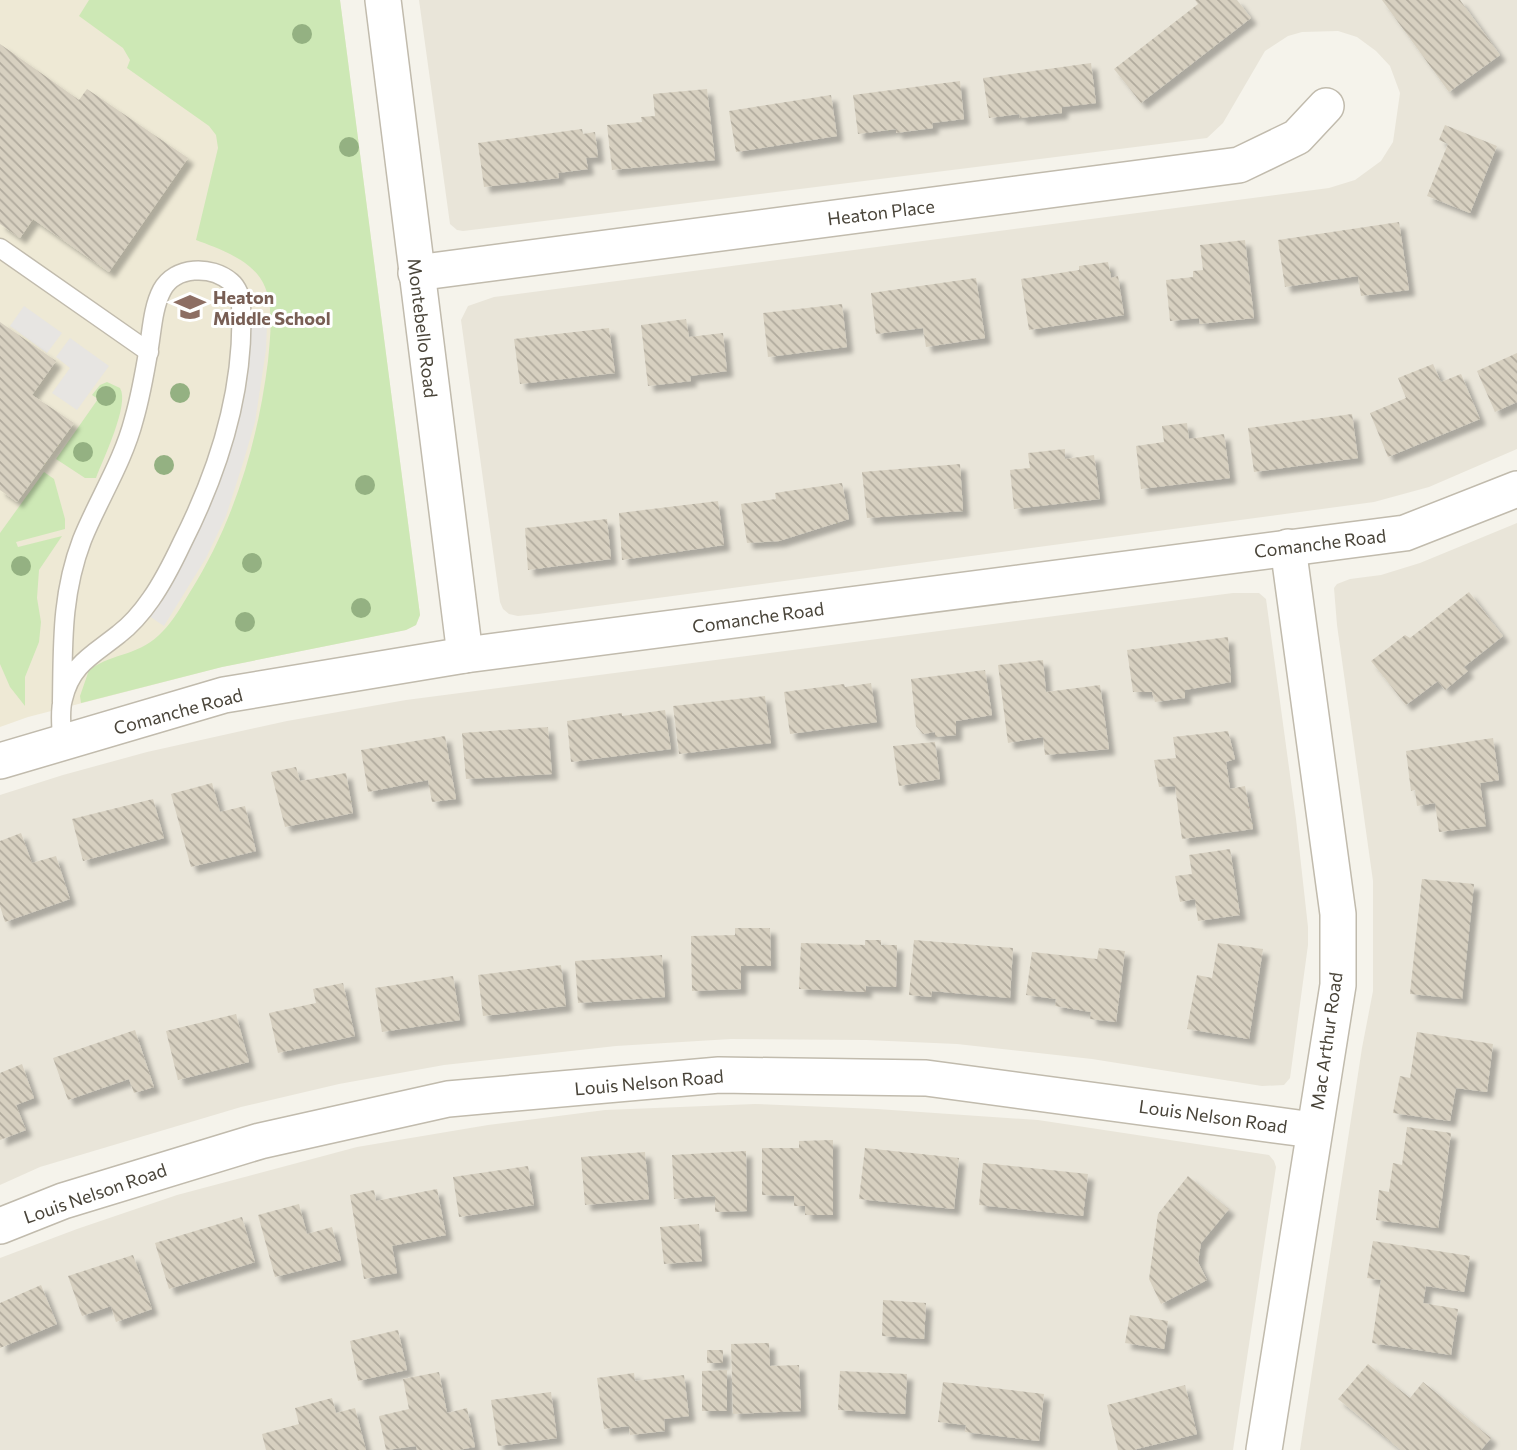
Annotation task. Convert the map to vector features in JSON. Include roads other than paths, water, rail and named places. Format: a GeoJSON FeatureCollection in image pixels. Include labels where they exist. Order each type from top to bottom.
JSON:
{"type":"FeatureCollection","features":[{"type":"Feature","properties":{"kind":"street","name":"Montebello Road"},"geometry":{"type":"LineString","coordinates":[[383,0],[465,656]]}},
{"type":"Feature","properties":{"kind":"street","name":"Heaton Place"},"geometry":{"type":"LineString","coordinates":[[416,273],[1239,165],[1297,137],[1326,106]]}},
{"type":"Feature","properties":{"kind":"street","name":"Comanche Road"},"geometry":{"type":"LineString","coordinates":[[0,761],[224,695],[465,656],[1405,533],[1517,489]]}},
{"type":"Feature","properties":{"kind":"street","name":"Mac Arthur Road"},"geometry":{"type":"LineString","coordinates":[[1264,1450],[1338,985],[1338,914],[1288,547]]}},
{"type":"Feature","properties":{"kind":"street","name":"Louis Nelson Road"},"geometry":{"type":"LineString","coordinates":[[0,1226],[63,1201],[260,1141],[448,1099],[719,1076],[926,1078],[1313,1130]]}},
{"type":"Feature","properties":{"kind":"lane"},"geometry":{"type":"LineString","coordinates":[[0,248],[149,352]]}},
{"type":"Feature","properties":{"kind":"lane"},"geometry":{"type":"LineString","coordinates":[[62,702],[71,675],[80,663],[121,633],[153,597],[196,515],[215,471],[227,428],[240,356],[241,301],[234,285],[221,274],[190,271],[174,276],[162,290],[130,432],[82,542],[71,576],[65,604],[62,702],[62,742]]}},
{"type":"Feature","properties":{"kind":"place","name":"Heaton Middle School"},"geometry":{"type":"Point","coordinates":[190,307]}}]}
